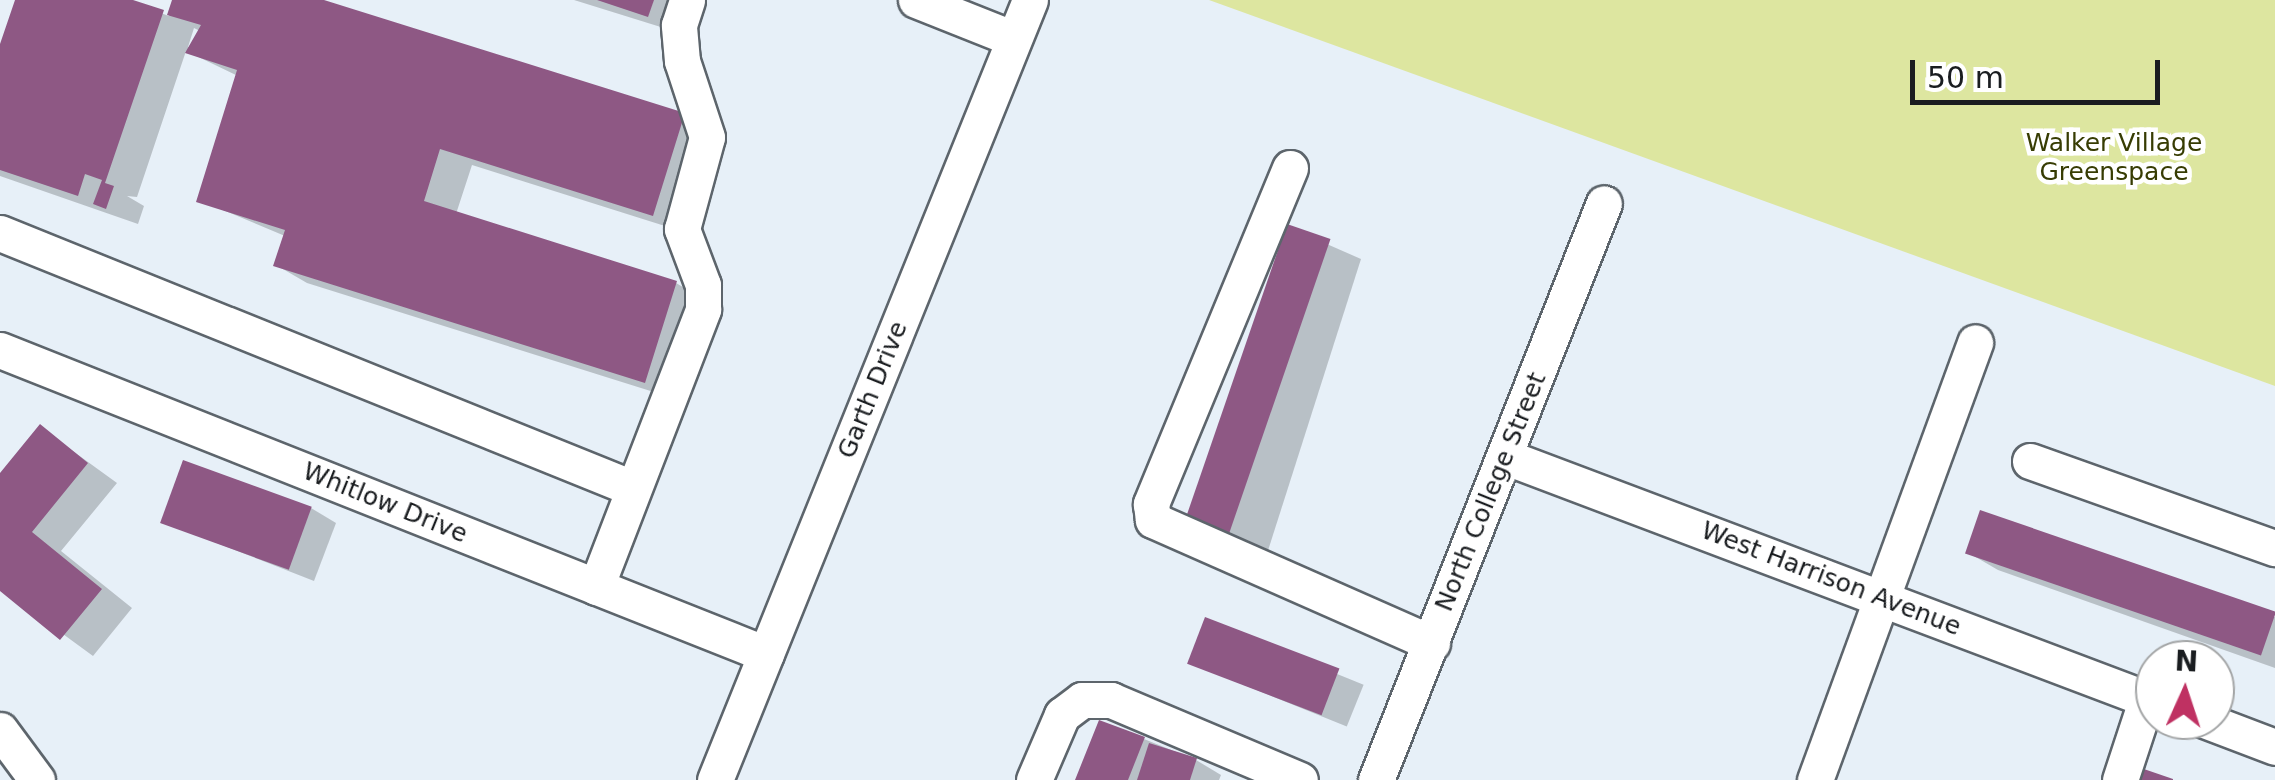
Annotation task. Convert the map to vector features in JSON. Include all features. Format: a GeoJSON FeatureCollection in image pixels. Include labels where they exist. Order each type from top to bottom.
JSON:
{"type":"FeatureCollection","features":[{"type":"Feature","properties":{"kind":"street"},"geometry":{"type":"LineString","coordinates":[[596,587],[630,487],[703,308],[702,285],[682,229],[708,137],[682,61],[679,25],[687,0]]}},
{"type":"Feature","properties":{"kind":"street"},"geometry":{"type":"LineString","coordinates":[[916,0],[1014,38]]}},
{"type":"Feature","properties":{"kind":"street","name":"Garth Drive"},"geometry":{"type":"LineString","coordinates":[[715,780],[1030,0]]}},
{"type":"Feature","properties":{"kind":"street"},"geometry":{"type":"LineString","coordinates":[[1290,168],[1151,504],[1153,520],[1432,643]]}},
{"type":"Feature","properties":{"kind":"street","name":"North College Street"},"geometry":{"type":"LineString","coordinates":[[1388,777],[1432,643],[1604,203]]}},
{"type":"Feature","properties":{"kind":"street"},"geometry":{"type":"LineString","coordinates":[[0,233],[630,487]]}},
{"type":"Feature","properties":{"kind":"street"},"geometry":{"type":"LineString","coordinates":[[1815,780],[1975,342]]}},
{"type":"Feature","properties":{"kind":"street","name":"Whitlow Drive"},"geometry":{"type":"LineString","coordinates":[[2,351],[766,654]]}},
{"type":"Feature","properties":{"kind":"street","name":"West Harrison Avenue"},"geometry":{"type":"LineString","coordinates":[[1506,457],[2135,694]]}},
{"type":"Feature","properties":{"kind":"street"},"geometry":{"type":"LineString","coordinates":[[2030,461],[2275,548]]}},
{"type":"Feature","properties":{"kind":"street"},"geometry":{"type":"LineString","coordinates":[[1034,780],[1062,715],[1082,700],[1112,700],[1242,769],[1300,780]]}},
{"type":"Feature","properties":{"kind":"street"},"geometry":{"type":"LineString","coordinates":[[0,730],[37,780]]}},
{"type":"Feature","properties":{"kind":"street"},"geometry":{"type":"LineString","coordinates":[[2235,732],[2275,747]]}},
{"type":"Feature","properties":{"kind":"street"},"geometry":{"type":"LineString","coordinates":[[2120,780],[2136,740]]}},
{"type":"Feature","properties":{"kind":"green space","name":"Walker Village Greenspace"},"geometry":{"type":"Polygon","coordinates":[[[1209,0],[2275,0],[2275,386],[1209,0]]]}},
{"type":"Feature","properties":{"kind":"building"},"geometry":{"type":"Polygon","coordinates":[[[15,0],[133,0],[164,10],[105,183],[114,186],[106,209],[93,204],[102,180],[85,174],[78,196],[0,170],[0,44],[15,0]]]}},
{"type":"Feature","properties":{"kind":"building"},"geometry":{"type":"Polygon","coordinates":[[[172,0],[324,0],[685,113],[653,216],[440,149],[424,201],[677,281],[645,383],[273,266],[285,230],[196,202],[237,70],[185,53],[201,25],[167,15],[172,0]]]}},
{"type":"Feature","properties":{"kind":"building"},"geometry":{"type":"Polygon","coordinates":[[[597,0],[654,0],[648,17],[597,0]]]}},
{"type":"Feature","properties":{"kind":"building"},"geometry":{"type":"Polygon","coordinates":[[[1287,224],[1330,239],[1225,544],[1182,529],[1287,224]]]}},
{"type":"Feature","properties":{"kind":"building"},"geometry":{"type":"Polygon","coordinates":[[[40,424],[88,463],[32,532],[102,589],[60,640],[0,591],[0,473],[40,424]]]}},
{"type":"Feature","properties":{"kind":"building"},"geometry":{"type":"Polygon","coordinates":[[[183,460],[312,507],[289,570],[160,523],[183,460]]]}},
{"type":"Feature","properties":{"kind":"building"},"geometry":{"type":"Polygon","coordinates":[[[1980,510],[2275,615],[2261,655],[2235,646],[2235,640],[2216,640],[1965,553],[1980,510]]]}},
{"type":"Feature","properties":{"kind":"building"},"geometry":{"type":"Polygon","coordinates":[[[1205,617],[1339,669],[1322,715],[1187,664],[1205,617]]]}},
{"type":"Feature","properties":{"kind":"building"},"geometry":{"type":"Polygon","coordinates":[[[1099,720],[1145,737],[1128,780],[1075,780],[1099,720]]]}},
{"type":"Feature","properties":{"kind":"building"},"geometry":{"type":"Polygon","coordinates":[[[1149,743],[1197,758],[1190,780],[1137,780],[1149,743]]]}},
{"type":"Feature","properties":{"kind":"building"},"geometry":{"type":"Polygon","coordinates":[[[2138,767],[2173,779],[2173,780],[2133,780],[2138,767]]]}}]}
